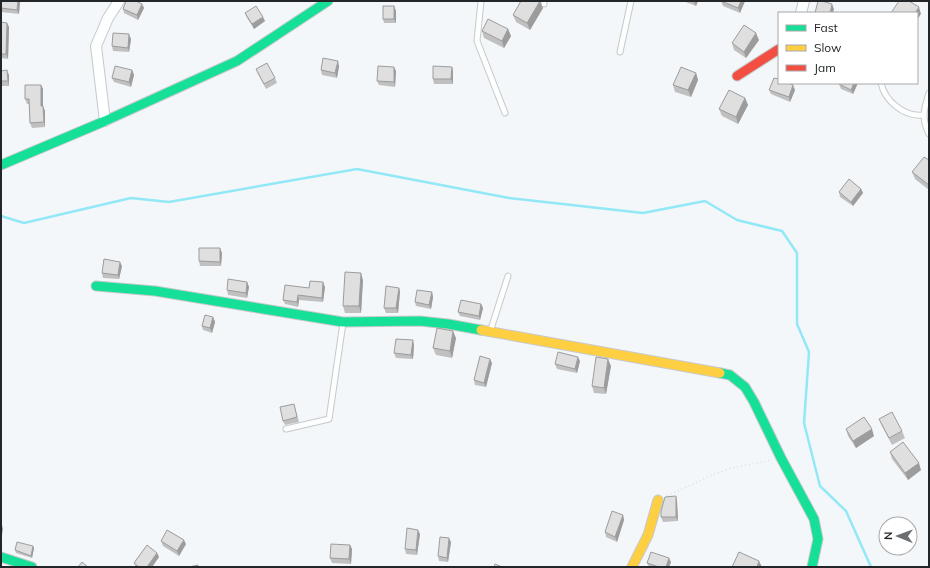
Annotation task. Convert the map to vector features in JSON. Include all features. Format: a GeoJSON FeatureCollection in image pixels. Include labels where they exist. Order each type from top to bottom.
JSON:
{"type":"FeatureCollection","features":[{"type":"Feature","properties":{"kind":"street"},"geometry":{"type":"LineString","coordinates":[[105,121],[96,46],[108,18],[118,1]]}},
{"type":"Feature","properties":{"kind":"street"},"geometry":{"type":"LineString","coordinates":[[1,165],[105,121],[237,61],[328,1]]}},
{"type":"Feature","properties":{"kind":"street"},"geometry":{"type":"LineString","coordinates":[[801,12],[804,1]]}},
{"type":"Feature","properties":{"kind":"street"},"geometry":{"type":"LineString","coordinates":[[737,76],[778,50]]}},
{"type":"Feature","properties":{"kind":"street"},"geometry":{"type":"LineString","coordinates":[[96,286],[154,290],[343,322],[420,321],[448,324],[730,375],[745,387],[754,402],[781,458],[814,519],[818,539],[812,567]]}},
{"type":"Feature","properties":{"kind":"street"},"geometry":{"type":"LineString","coordinates":[[632,567],[648,535],[658,500]]}},
{"type":"Feature","properties":{"kind":"street"},"geometry":{"type":"LineString","coordinates":[[1,557],[32,567]]}},
{"type":"Feature","properties":{"kind":"lane"},"geometry":{"type":"LineString","coordinates":[[481,1],[477,41],[505,113]]}},
{"type":"Feature","properties":{"kind":"lane"},"geometry":{"type":"LineString","coordinates":[[620,52],[631,1]]}},
{"type":"Feature","properties":{"kind":"lane"},"geometry":{"type":"LineString","coordinates":[[881,84],[882,89],[888,98],[904,112],[912,115],[923,115]]}},
{"type":"Feature","properties":{"kind":"lane"},"geometry":{"type":"LineString","coordinates":[[929,93],[923,115],[926,129],[929,134]]}},
{"type":"Feature","properties":{"kind":"lane"},"geometry":{"type":"LineString","coordinates":[[490,332],[508,276]]}},
{"type":"Feature","properties":{"kind":"lane"},"geometry":{"type":"LineString","coordinates":[[286,429],[329,419],[343,322]]}},
{"type":"Feature","properties":{"kind":"path"},"geometry":{"type":"LineString","coordinates":[[658,500],[728,469],[781,458]]}},
{"type":"Feature","properties":{"kind":"building"},"geometry":{"type":"Polygon","coordinates":[[[1,1],[18,1],[17,10],[1,8],[1,1]]]}},
{"type":"Feature","properties":{"kind":"building"},"geometry":{"type":"Polygon","coordinates":[[[126,1],[136,1],[142,4],[137,15],[123,9],[126,1]]]}},
{"type":"Feature","properties":{"kind":"building"},"geometry":{"type":"Polygon","coordinates":[[[521,1],[540,1],[527,23],[513,15],[521,1]]]}},
{"type":"Feature","properties":{"kind":"building"},"geometry":{"type":"Polygon","coordinates":[[[721,1],[741,1],[738,8],[721,1]]]}},
{"type":"Feature","properties":{"kind":"building"},"geometry":{"type":"Polygon","coordinates":[[[818,1],[832,4],[830,12],[815,12],[818,1]]]}},
{"type":"Feature","properties":{"kind":"building"},"geometry":{"type":"Polygon","coordinates":[[[899,1],[909,1],[919,7],[916,12],[892,12],[899,1]]]}},
{"type":"Feature","properties":{"kind":"building"},"geometry":{"type":"Polygon","coordinates":[[[256,6],[263,17],[252,24],[245,13],[256,6]]]}},
{"type":"Feature","properties":{"kind":"building"},"geometry":{"type":"Polygon","coordinates":[[[383,6],[394,6],[394,19],[383,19],[383,6]]]}},
{"type":"Feature","properties":{"kind":"building"},"geometry":{"type":"Polygon","coordinates":[[[488,19],[508,29],[502,41],[482,31],[488,19]]]}},
{"type":"Feature","properties":{"kind":"building"},"geometry":{"type":"Polygon","coordinates":[[[1,22],[7,23],[6,54],[1,54],[1,22]]]}},
{"type":"Feature","properties":{"kind":"building"},"geometry":{"type":"Polygon","coordinates":[[[744,25],[756,33],[744,52],[732,43],[744,25]]]}},
{"type":"Feature","properties":{"kind":"building"},"geometry":{"type":"Polygon","coordinates":[[[113,33],[129,34],[128,48],[112,46],[113,33]]]}},
{"type":"Feature","properties":{"kind":"building"},"geometry":{"type":"Polygon","coordinates":[[[323,58],[338,61],[335,73],[321,70],[323,58]]]}},
{"type":"Feature","properties":{"kind":"building"},"geometry":{"type":"Polygon","coordinates":[[[267,63],[275,78],[264,84],[256,69],[267,63]]]}},
{"type":"Feature","properties":{"kind":"building"},"geometry":{"type":"Polygon","coordinates":[[[115,66],[132,70],[129,82],[112,78],[115,66]]]}},
{"type":"Feature","properties":{"kind":"building"},"geometry":{"type":"Polygon","coordinates":[[[378,66],[394,67],[394,82],[377,81],[378,66]]]}},
{"type":"Feature","properties":{"kind":"building"},"geometry":{"type":"Polygon","coordinates":[[[433,66],[452,67],[451,79],[433,79],[433,66]]]}},
{"type":"Feature","properties":{"kind":"building"},"geometry":{"type":"Polygon","coordinates":[[[681,67],[696,73],[688,90],[673,85],[681,67]]]}},
{"type":"Feature","properties":{"kind":"building"},"geometry":{"type":"Polygon","coordinates":[[[7,70],[8,81],[1,81],[1,71],[7,70]]]}},
{"type":"Feature","properties":{"kind":"building"},"geometry":{"type":"Polygon","coordinates":[[[774,78],[778,79],[778,84],[793,85],[789,97],[769,90],[774,78]]]}},
{"type":"Feature","properties":{"kind":"building"},"geometry":{"type":"Polygon","coordinates":[[[839,84],[854,84],[851,90],[839,84]]]}},
{"type":"Feature","properties":{"kind":"building"},"geometry":{"type":"Polygon","coordinates":[[[25,85],[41,85],[41,106],[43,106],[44,122],[30,123],[29,99],[25,99],[25,85]]]}},
{"type":"Feature","properties":{"kind":"building"},"geometry":{"type":"Polygon","coordinates":[[[729,90],[745,98],[736,117],[719,109],[729,90]]]}},
{"type":"Feature","properties":{"kind":"building"},"geometry":{"type":"Polygon","coordinates":[[[924,157],[929,160],[929,185],[912,172],[924,157]]]}},
{"type":"Feature","properties":{"kind":"building"},"geometry":{"type":"Polygon","coordinates":[[[849,179],[861,189],[851,202],[839,192],[849,179]]]}},
{"type":"Feature","properties":{"kind":"building"},"geometry":{"type":"Polygon","coordinates":[[[199,248],[220,248],[220,262],[199,261],[199,248]]]}},
{"type":"Feature","properties":{"kind":"building"},"geometry":{"type":"Polygon","coordinates":[[[104,259],[120,262],[118,275],[102,273],[104,259]]]}},
{"type":"Feature","properties":{"kind":"building"},"geometry":{"type":"Polygon","coordinates":[[[345,272],[361,273],[359,306],[343,306],[345,272]]]}},
{"type":"Feature","properties":{"kind":"building"},"geometry":{"type":"Polygon","coordinates":[[[228,279],[247,282],[246,293],[227,290],[228,279]]]}},
{"type":"Feature","properties":{"kind":"building"},"geometry":{"type":"Polygon","coordinates":[[[310,281],[323,282],[322,298],[298,295],[297,302],[283,300],[285,285],[309,288],[310,281]]]}},
{"type":"Feature","properties":{"kind":"building"},"geometry":{"type":"Polygon","coordinates":[[[386,286],[399,288],[396,308],[384,308],[386,286]]]}},
{"type":"Feature","properties":{"kind":"building"},"geometry":{"type":"Polygon","coordinates":[[[417,290],[432,292],[429,305],[415,302],[417,290]]]}},
{"type":"Feature","properties":{"kind":"building"},"geometry":{"type":"Polygon","coordinates":[[[461,300],[481,304],[479,316],[458,312],[461,300]]]}},
{"type":"Feature","properties":{"kind":"building"},"geometry":{"type":"Polygon","coordinates":[[[205,315],[213,317],[210,328],[202,326],[205,315]]]}},
{"type":"Feature","properties":{"kind":"building"},"geometry":{"type":"Polygon","coordinates":[[[437,328],[453,331],[450,351],[433,348],[437,328]]]}},
{"type":"Feature","properties":{"kind":"building"},"geometry":{"type":"Polygon","coordinates":[[[396,339],[413,340],[411,355],[394,353],[396,339]]]}},
{"type":"Feature","properties":{"kind":"building"},"geometry":{"type":"Polygon","coordinates":[[[558,352],[578,357],[575,369],[555,364],[558,352]]]}},
{"type":"Feature","properties":{"kind":"building"},"geometry":{"type":"Polygon","coordinates":[[[480,356],[490,359],[484,383],[474,380],[480,356]]]}},
{"type":"Feature","properties":{"kind":"building"},"geometry":{"type":"Polygon","coordinates":[[[596,357],[608,359],[604,388],[592,386],[596,357]]]}},
{"type":"Feature","properties":{"kind":"building"},"geometry":{"type":"Polygon","coordinates":[[[294,404],[297,417],[283,421],[280,407],[294,404]]]}},
{"type":"Feature","properties":{"kind":"building"},"geometry":{"type":"Polygon","coordinates":[[[892,412],[902,431],[889,438],[879,419],[892,412]]]}},
{"type":"Feature","properties":{"kind":"building"},"geometry":{"type":"Polygon","coordinates":[[[864,417],[872,429],[853,441],[846,429],[864,417]]]}},
{"type":"Feature","properties":{"kind":"building"},"geometry":{"type":"Polygon","coordinates":[[[903,442],[919,463],[905,473],[890,452],[903,442]]]}},
{"type":"Feature","properties":{"kind":"building"},"geometry":{"type":"Polygon","coordinates":[[[676,496],[676,517],[661,517],[665,497],[676,496]]]}},
{"type":"Feature","properties":{"kind":"building"},"geometry":{"type":"Polygon","coordinates":[[[612,511],[623,515],[615,537],[605,532],[612,511]]]}},
{"type":"Feature","properties":{"kind":"building"},"geometry":{"type":"Polygon","coordinates":[[[407,528],[418,530],[416,550],[405,549],[407,528]]]}},
{"type":"Feature","properties":{"kind":"building"},"geometry":{"type":"Polygon","coordinates":[[[167,530],[184,540],[177,551],[161,541],[167,530]]]}},
{"type":"Feature","properties":{"kind":"building"},"geometry":{"type":"Polygon","coordinates":[[[440,537],[449,538],[447,558],[438,556],[440,537]]]}},
{"type":"Feature","properties":{"kind":"building"},"geometry":{"type":"Polygon","coordinates":[[[17,542],[33,546],[31,556],[15,550],[17,542]]]}},
{"type":"Feature","properties":{"kind":"building"},"geometry":{"type":"Polygon","coordinates":[[[331,544],[350,545],[349,559],[330,558],[331,544]]]}},
{"type":"Feature","properties":{"kind":"building"},"geometry":{"type":"Polygon","coordinates":[[[147,545],[157,553],[147,567],[139,567],[134,563],[147,545]]]}},
{"type":"Feature","properties":{"kind":"building"},"geometry":{"type":"Polygon","coordinates":[[[651,552],[669,558],[666,567],[659,567],[647,563],[651,552]]]}},
{"type":"Feature","properties":{"kind":"building"},"geometry":{"type":"Polygon","coordinates":[[[739,552],[759,561],[757,567],[732,567],[739,552]]]}},
{"type":"Feature","properties":{"kind":"building"},"geometry":{"type":"Polygon","coordinates":[[[82,562],[88,567],[78,567],[82,562]]]}},
{"type":"Feature","properties":{"kind":"building"},"geometry":{"type":"Polygon","coordinates":[[[495,564],[502,567],[494,567],[495,564]]]}},
{"type":"Feature","properties":{"kind":"waterway"},"geometry":{"type":"LineString","coordinates":[[1,216],[24,223],[131,198],[169,202],[357,169],[509,198],[643,213],[705,201],[737,220],[782,231],[797,253],[797,324],[809,352],[804,423],[820,486],[846,511],[871,567]]}},
{"type":"Feature","properties":{"kind":"traffic: fast"},"geometry":{"type":"LineString","coordinates":[[1,165],[105,121],[237,61],[328,1]]}},
{"type":"Feature","properties":{"kind":"traffic: fast"},"geometry":{"type":"LineString","coordinates":[[96,286],[155,291],[343,322],[420,321],[481,330]]}},
{"type":"Feature","properties":{"kind":"traffic: fast"},"geometry":{"type":"LineString","coordinates":[[720,373],[730,375],[745,387],[814,519],[818,539],[812,567]]}},
{"type":"Feature","properties":{"kind":"traffic: fast"},"geometry":{"type":"LineString","coordinates":[[1,557],[32,567]]}},
{"type":"Feature","properties":{"kind":"traffic: slow"},"geometry":{"type":"LineString","coordinates":[[481,330],[720,373]]}},
{"type":"Feature","properties":{"kind":"traffic: slow"},"geometry":{"type":"LineString","coordinates":[[632,567],[648,535],[658,500]]}},
{"type":"Feature","properties":{"kind":"traffic: jam"},"geometry":{"type":"LineString","coordinates":[[737,76],[778,50]]}}]}
